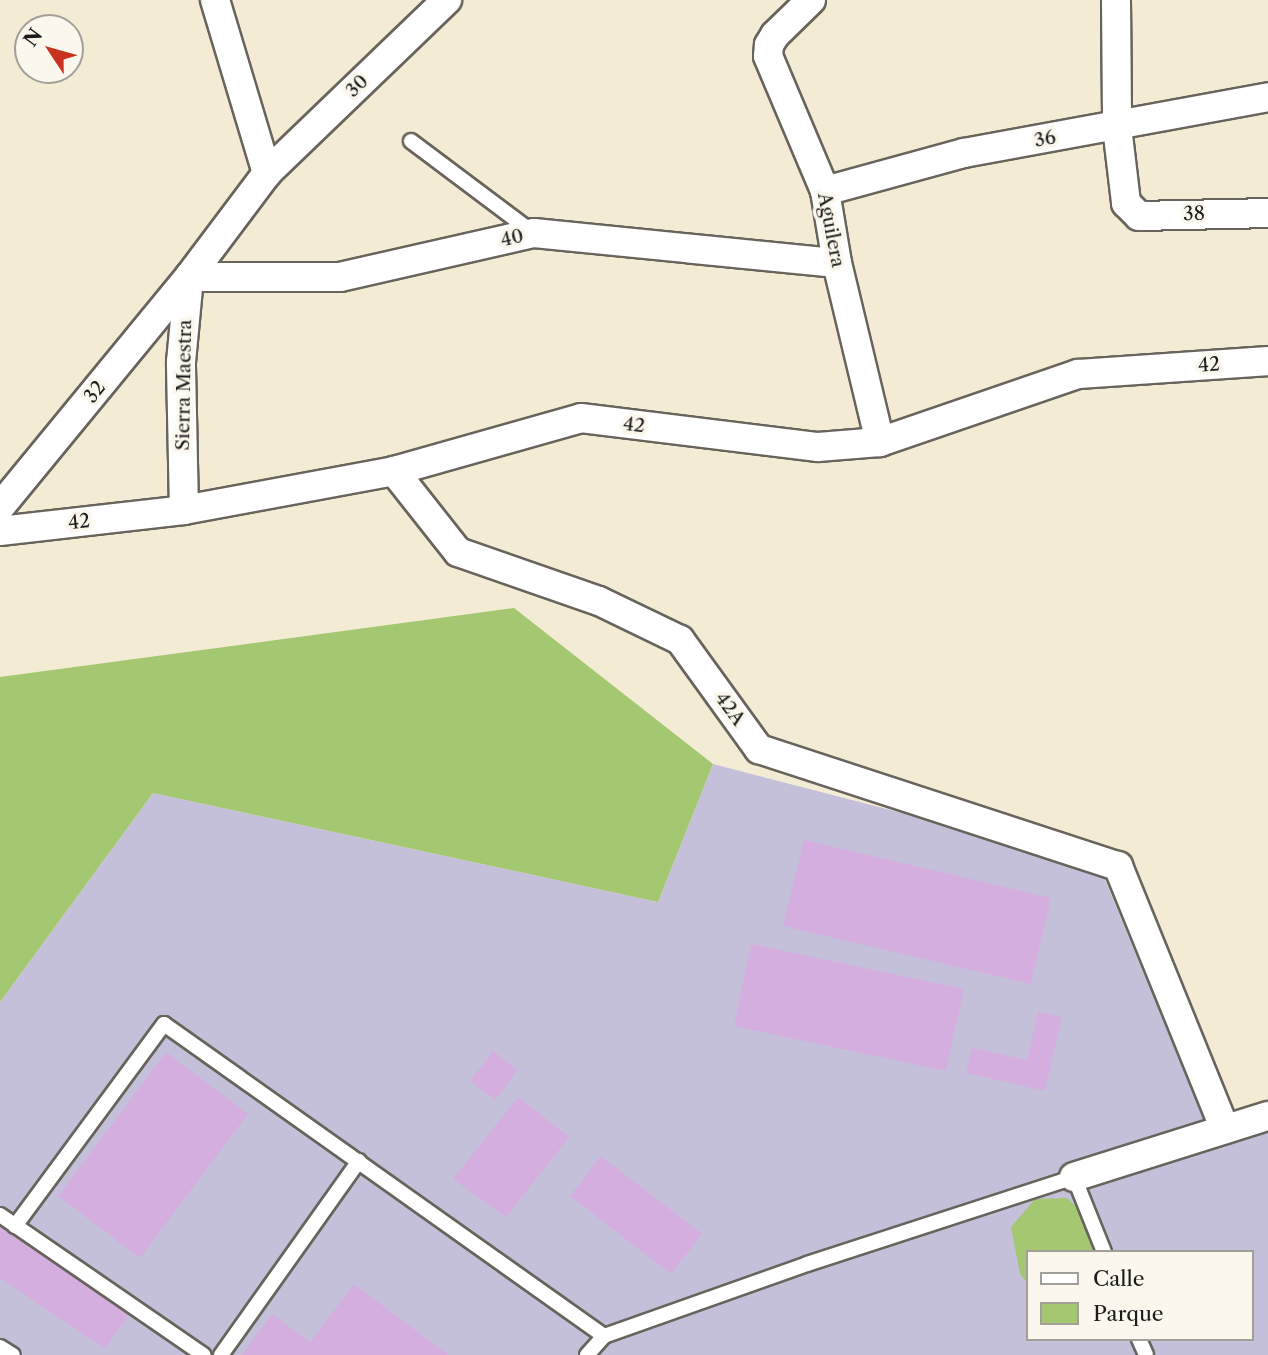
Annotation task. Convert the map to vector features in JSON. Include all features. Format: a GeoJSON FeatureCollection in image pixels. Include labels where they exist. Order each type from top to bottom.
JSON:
{"type":"FeatureCollection","features":[{"type":"Feature","properties":{"kind":"street","name":"30"},"geometry":{"type":"LineString","coordinates":[[267,173],[447,0]]}},
{"type":"Feature","properties":{"kind":"street","name":"Aguilera"},"geometry":{"type":"LineString","coordinates":[[811,0],[775,35],[769,45],[768,56],[825,191],[837,263],[880,442]]}},
{"type":"Feature","properties":{"kind":"street"},"geometry":{"type":"LineString","coordinates":[[1116,0],[1117,127]]}},
{"type":"Feature","properties":{"kind":"street"},"geometry":{"type":"LineString","coordinates":[[189,276],[267,173],[221,3]]}},
{"type":"Feature","properties":{"kind":"street","name":"36"},"geometry":{"type":"LineString","coordinates":[[825,191],[964,153],[1117,127],[1268,97]]}},
{"type":"Feature","properties":{"kind":"street","name":"38"},"geometry":{"type":"LineString","coordinates":[[1117,127],[1126,204],[1139,216],[1268,213]]}},
{"type":"Feature","properties":{"kind":"street","name":"40"},"geometry":{"type":"LineString","coordinates":[[189,276],[340,277],[534,233],[837,263]]}},
{"type":"Feature","properties":{"kind":"street","name":"32"},"geometry":{"type":"LineString","coordinates":[[0,507],[189,276]]}},
{"type":"Feature","properties":{"kind":"street","name":"Sierra Maestra"},"geometry":{"type":"LineString","coordinates":[[184,510],[181,362],[189,276]]}},
{"type":"Feature","properties":{"kind":"street","name":"42"},"geometry":{"type":"LineString","coordinates":[[0,531],[184,510],[394,471],[580,418],[818,447],[880,442],[1078,374],[1268,361]]}},
{"type":"Feature","properties":{"kind":"street","name":"42A"},"geometry":{"type":"LineString","coordinates":[[394,471],[458,552],[599,601],[680,640],[759,749],[1118,866],[1225,1129]]}},
{"type":"Feature","properties":{"kind":"street"},"geometry":{"type":"LineString","coordinates":[[1074,1177],[1268,1116]]}},
{"type":"Feature","properties":{"kind":"lane"},"geometry":{"type":"LineString","coordinates":[[411,141],[534,233]]}},
{"type":"Feature","properties":{"kind":"lane"},"geometry":{"type":"LineString","coordinates":[[15,1226],[164,1024],[604,1336]]}},
{"type":"Feature","properties":{"kind":"lane"},"geometry":{"type":"LineString","coordinates":[[221,1355],[359,1161]]}},
{"type":"Feature","properties":{"kind":"lane"},"geometry":{"type":"LineString","coordinates":[[587,1355],[604,1336],[807,1264],[1074,1177],[1103,1250]]}},
{"type":"Feature","properties":{"kind":"lane"},"geometry":{"type":"LineString","coordinates":[[0,1215],[204,1355]]}},
{"type":"Feature","properties":{"kind":"lane"},"geometry":{"type":"LineString","coordinates":[[0,1347],[13,1355]]}},
{"type":"Feature","properties":{"kind":"shaded area"},"geometry":{"type":"Polygon","coordinates":[[[713,764],[902,813],[1102,872],[1209,1132],[1268,1117],[1268,1355],[0,1355],[0,1002],[153,793],[658,902],[713,764]]]}},
{"type":"Feature","properties":{"kind":"green space"},"geometry":{"type":"Polygon","coordinates":[[[514,608],[713,764],[658,902],[153,793],[0,1002],[0,677],[514,608]]]}},
{"type":"Feature","properties":{"kind":"green space"},"geometry":{"type":"Polygon","coordinates":[[[1067,1198],[1090,1220],[1098,1250],[1026,1250],[1026,1282],[1020,1274],[1011,1227],[1035,1199],[1067,1198]]]}},
{"type":"Feature","properties":{"kind":"building"},"geometry":{"type":"Polygon","coordinates":[[[804,840],[1051,898],[1031,984],[783,926],[804,840]]]}},
{"type":"Feature","properties":{"kind":"building"},"geometry":{"type":"Polygon","coordinates":[[[751,944],[964,989],[946,1071],[734,1026],[751,944]]]}},
{"type":"Feature","properties":{"kind":"building"},"geometry":{"type":"Polygon","coordinates":[[[1038,1012],[1062,1017],[1045,1091],[966,1073],[972,1048],[1027,1060],[1038,1012]]]}},
{"type":"Feature","properties":{"kind":"building"},"geometry":{"type":"Polygon","coordinates":[[[493,1051],[518,1070],[495,1100],[470,1081],[493,1051]]]}},
{"type":"Feature","properties":{"kind":"building"},"geometry":{"type":"Polygon","coordinates":[[[166,1052],[248,1114],[140,1258],[58,1196],[166,1052]]]}},
{"type":"Feature","properties":{"kind":"building"},"geometry":{"type":"Polygon","coordinates":[[[518,1097],[569,1137],[506,1217],[453,1179],[518,1097]]]}},
{"type":"Feature","properties":{"kind":"building"},"geometry":{"type":"Polygon","coordinates":[[[601,1156],[702,1234],[671,1274],[570,1196],[601,1156]]]}},
{"type":"Feature","properties":{"kind":"building"},"geometry":{"type":"Polygon","coordinates":[[[0,1226],[130,1313],[105,1349],[0,1278],[0,1226]]]}},
{"type":"Feature","properties":{"kind":"building"},"geometry":{"type":"Polygon","coordinates":[[[354,1284],[448,1355],[242,1355],[272,1314],[310,1342],[354,1284]]]}}]}
